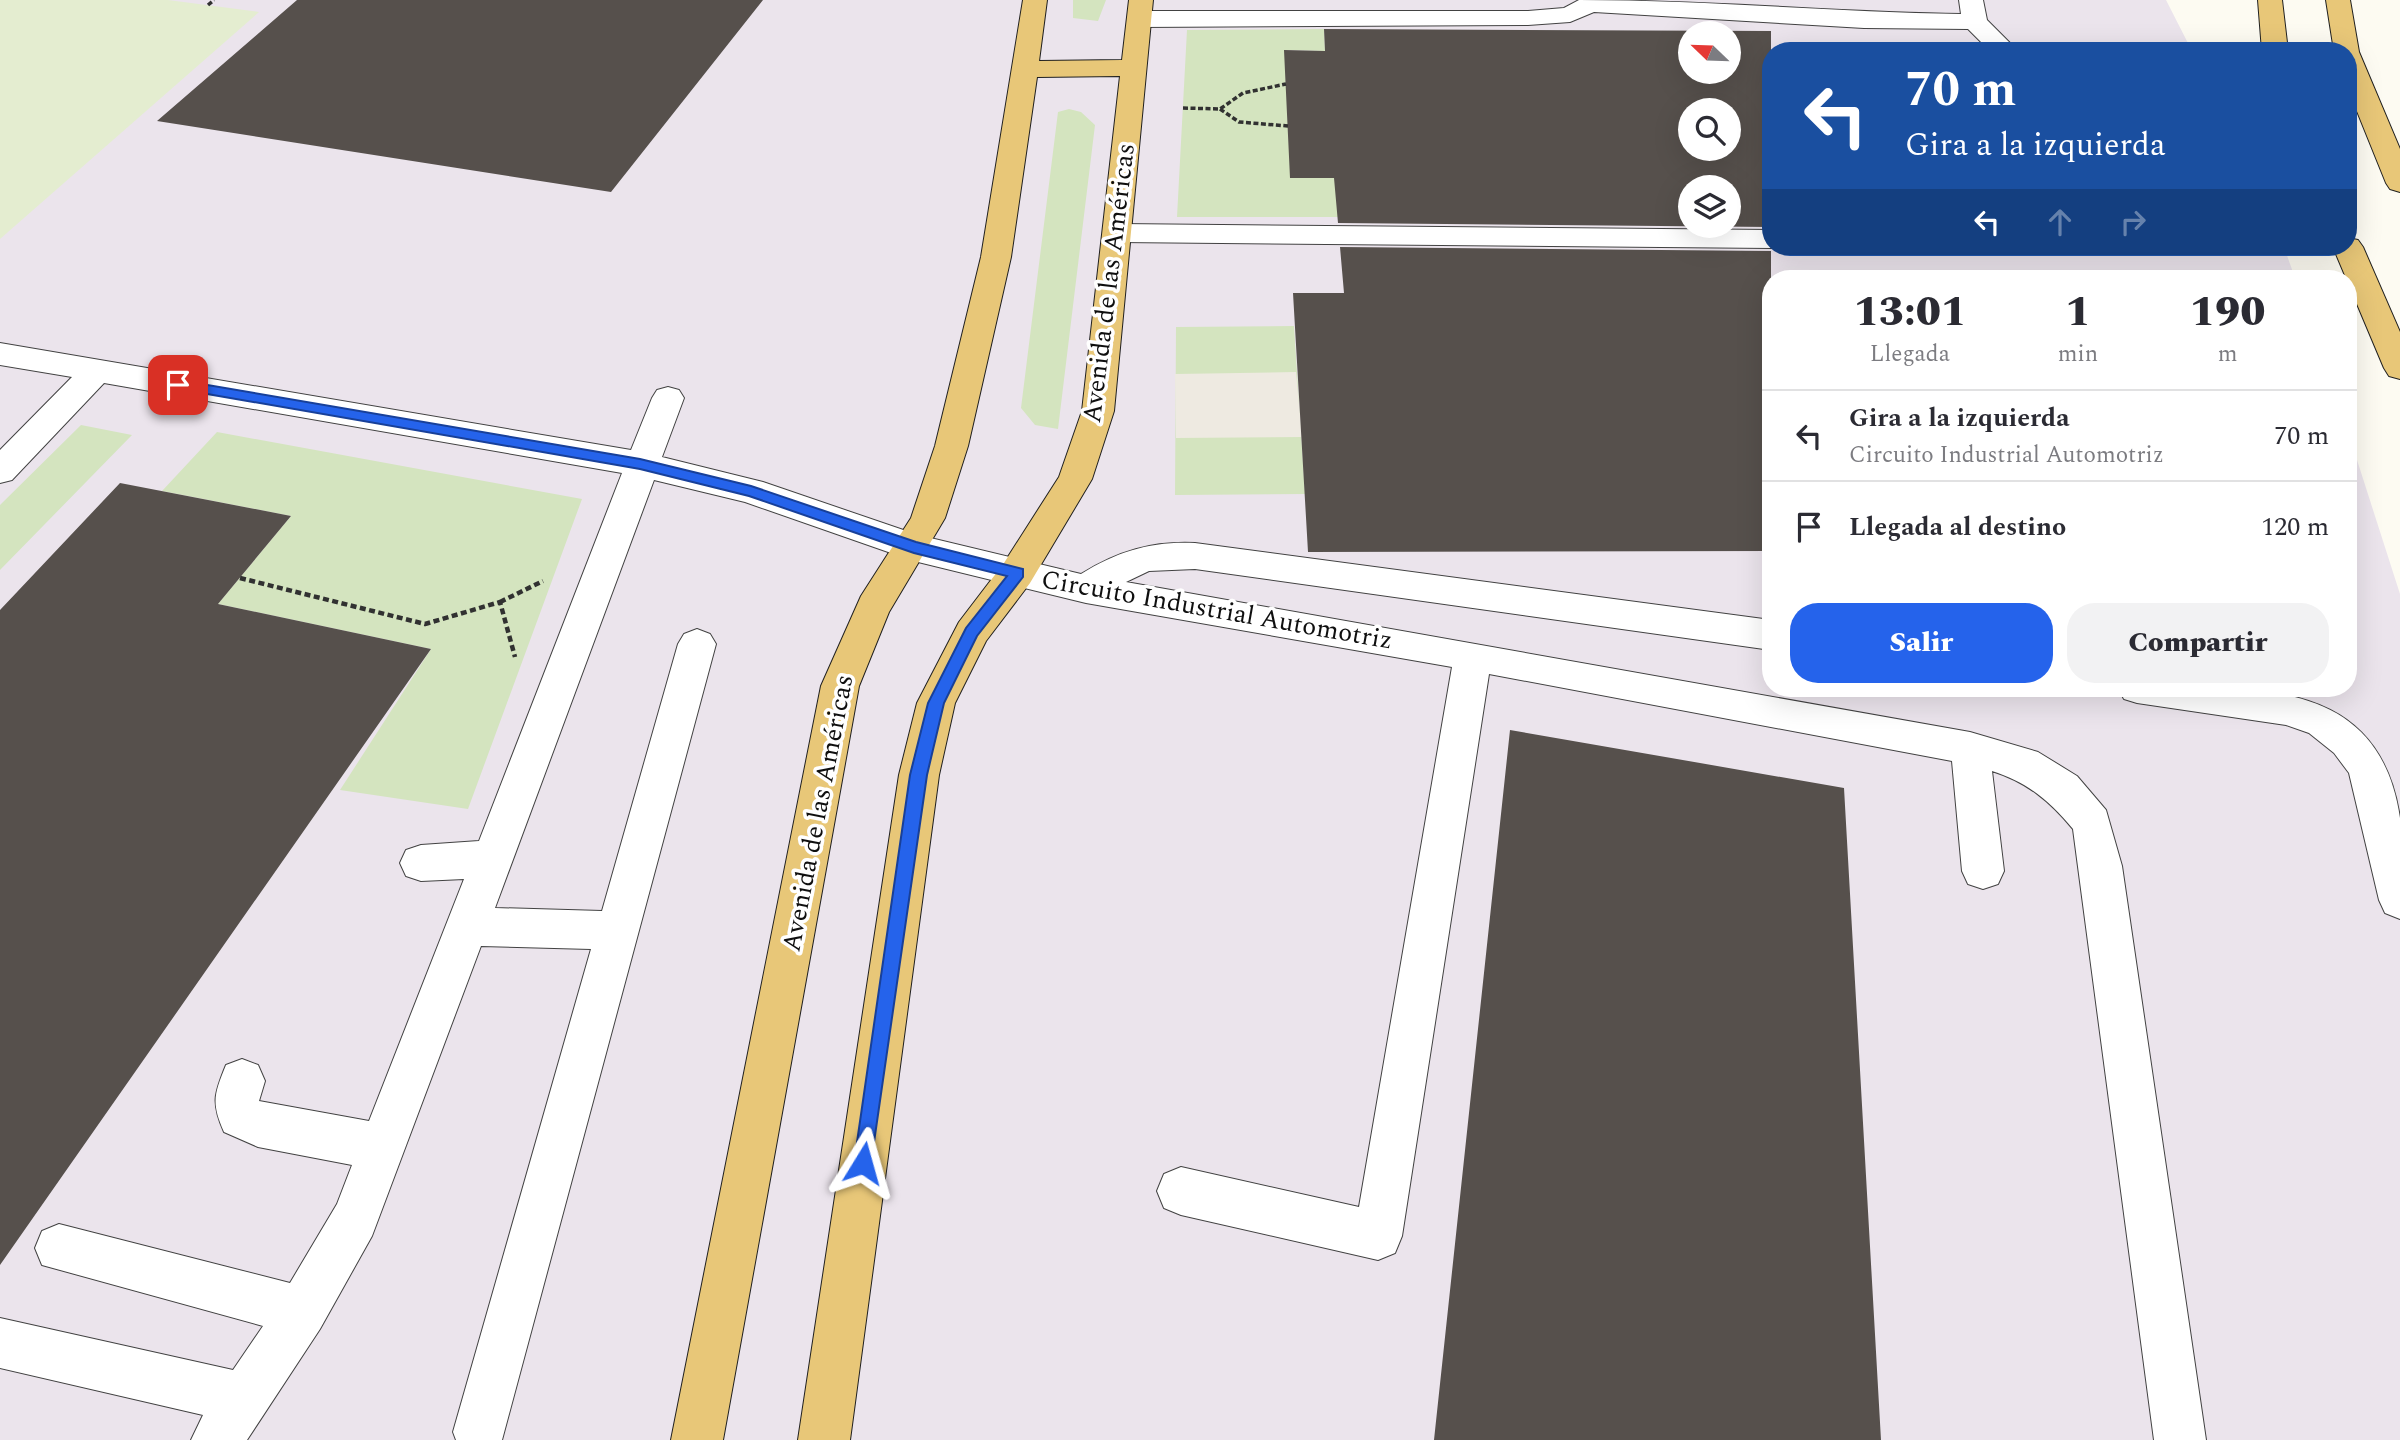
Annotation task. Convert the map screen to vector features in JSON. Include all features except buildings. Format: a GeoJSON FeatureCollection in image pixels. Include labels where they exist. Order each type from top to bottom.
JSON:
{"type":"FeatureCollection","features":[{"type":"Feature","properties":{"kind":"main road","name":"Avenida de las Américas"},"geometry":{"type":"LineString","coordinates":[[697,1440],[840,686],[859,634],[889,581],[914,548],[931,510],[965,406],[985,311],[1035,0]]}},
{"type":"Feature","properties":{"kind":"main road"},"geometry":{"type":"LineString","coordinates":[[2270,0],[2274,42]]}},
{"type":"Feature","properties":{"kind":"main road"},"geometry":{"type":"LineString","coordinates":[[2338,0],[2346,42]]}},
{"type":"Feature","properties":{"kind":"main road","name":"Avenida de las Américas"},"geometry":{"type":"LineString","coordinates":[[824,1440],[919,775],[936,703],[972,632],[1017,573],[1075,479],[1098,411],[1119,233],[1140,9]]}},
{"type":"Feature","properties":{"kind":"main road"},"geometry":{"type":"LineString","coordinates":[[1025,69],[1133,68]]}},
{"type":"Feature","properties":{"kind":"main road"},"geometry":{"type":"LineString","coordinates":[[2357,76],[2400,183]]}},
{"type":"Feature","properties":{"kind":"main road"},"geometry":{"type":"LineString","coordinates":[[2352,256],[2400,368]]}},
{"type":"Feature","properties":{"kind":"street"},"geometry":{"type":"LineString","coordinates":[[1140,9],[1528,18],[1570,15],[1588,2],[1864,20],[1973,11],[1998,42]]}},
{"type":"Feature","properties":{"kind":"street"},"geometry":{"type":"LineString","coordinates":[[1119,233],[1762,239]]}},
{"type":"Feature","properties":{"kind":"street","name":"Circuito Industrial Automotriz"},"geometry":{"type":"LineString","coordinates":[[0,354],[640,464],[751,491],[914,548],[1086,589],[1473,656],[1970,748],[2024,764],[2063,788],[2092,822],[2101,866],[2180,1440]]}},
{"type":"Feature","properties":{"kind":"street"},"geometry":{"type":"LineString","coordinates":[[0,471],[97,371]]}},
{"type":"Feature","properties":{"kind":"street"},"geometry":{"type":"LineString","coordinates":[[216,1440],[246,1399],[302,1311],[355,1219],[640,464],[668,398]]}},
{"type":"Feature","properties":{"kind":"street"},"geometry":{"type":"LineString","coordinates":[[1086,589],[1129,562],[1160,554],[1195,556],[1762,634]]}},
{"type":"Feature","properties":{"kind":"street"},"geometry":{"type":"LineString","coordinates":[[479,1432],[697,643]]}},
{"type":"Feature","properties":{"kind":"street"},"geometry":{"type":"LineString","coordinates":[[1181,1191],[1378,1236],[1473,656]]}},
{"type":"Feature","properties":{"kind":"street"},"geometry":{"type":"LineString","coordinates":[[2201,697],[2287,709],[2323,722],[2348,741],[2367,767],[2400,900]]}},
{"type":"Feature","properties":{"kind":"street"},"geometry":{"type":"LineString","coordinates":[[1970,748],[1983,872]]}},
{"type":"Feature","properties":{"kind":"street"},"geometry":{"type":"LineString","coordinates":[[421,863],[491,859]]}},
{"type":"Feature","properties":{"kind":"street"},"geometry":{"type":"LineString","coordinates":[[466,925],[530,930],[618,930]]}},
{"type":"Feature","properties":{"kind":"street"},"geometry":{"type":"LineString","coordinates":[[242,1081],[236,1100],[240,1116],[258,1125],[382,1147]]}},
{"type":"Feature","properties":{"kind":"street"},"geometry":{"type":"LineString","coordinates":[[59,1248],[302,1311]]}},
{"type":"Feature","properties":{"kind":"street"},"geometry":{"type":"LineString","coordinates":[[0,1343],[246,1399]]}},
{"type":"Feature","properties":{"kind":"path"},"geometry":{"type":"LineString","coordinates":[[208,5],[214,0]]}},
{"type":"Feature","properties":{"kind":"path"},"geometry":{"type":"LineString","coordinates":[[1220,109],[1230,99],[1249,89],[1286,84]]}},
{"type":"Feature","properties":{"kind":"path"},"geometry":{"type":"LineString","coordinates":[[1183,108],[1220,109],[1239,122],[1288,126]]}},
{"type":"Feature","properties":{"kind":"path"},"geometry":{"type":"LineString","coordinates":[[240,578],[425,624],[500,602],[554,576]]}},
{"type":"Feature","properties":{"kind":"path"},"geometry":{"type":"LineString","coordinates":[[500,602],[515,660]]}},
{"type":"Feature","properties":{"kind":"shaded area"},"geometry":{"type":"Polygon","coordinates":[[[0,0],[2166,0],[2187,42],[1762,42],[1762,256],[2287,256],[2292,270],[1762,270],[1762,697],[2357,697],[2357,460],[2400,594],[2400,1440],[0,1440],[0,0]]]}},
{"type":"Feature","properties":{"kind":"shaded area"},"geometry":{"type":"Polygon","coordinates":[[[1296,372],[1302,437],[1176,438],[1175,374],[1296,372]]]}},
{"type":"Feature","properties":{"kind":"green space"},"geometry":{"type":"Polygon","coordinates":[[[0,0],[168,0],[259,12],[0,239],[0,0]]]}},
{"type":"Feature","properties":{"kind":"green space"},"geometry":{"type":"Polygon","coordinates":[[[1073,0],[1106,0],[1098,21],[1073,18],[1073,0]]]}},
{"type":"Feature","properties":{"kind":"green space"},"geometry":{"type":"Polygon","coordinates":[[[1324,29],[1325,51],[1285,50],[1291,178],[1334,178],[1371,217],[1177,217],[1187,30],[1324,29]]]}},
{"type":"Feature","properties":{"kind":"green space"},"geometry":{"type":"Polygon","coordinates":[[[1069,109],[1081,112],[1095,125],[1058,429],[1035,425],[1021,408],[1058,112],[1069,109]]]}},
{"type":"Feature","properties":{"kind":"green space"},"geometry":{"type":"Polygon","coordinates":[[[1294,326],[1305,494],[1175,495],[1176,327],[1294,326]]]}},
{"type":"Feature","properties":{"kind":"green space"},"geometry":{"type":"Polygon","coordinates":[[[81,425],[132,435],[0,570],[0,505],[81,425]]]}},
{"type":"Feature","properties":{"kind":"green space"},"geometry":{"type":"Polygon","coordinates":[[[217,432],[582,499],[468,809],[340,790],[431,649],[218,604],[291,516],[162,491],[217,432]]]}},
{"type":"Feature","properties":{"kind":"route"},"geometry":{"type":"LineString","coordinates":[[178,385],[640,464],[751,491],[914,548],[1017,573],[972,632],[936,703],[919,775],[863,1163]]}}]}
